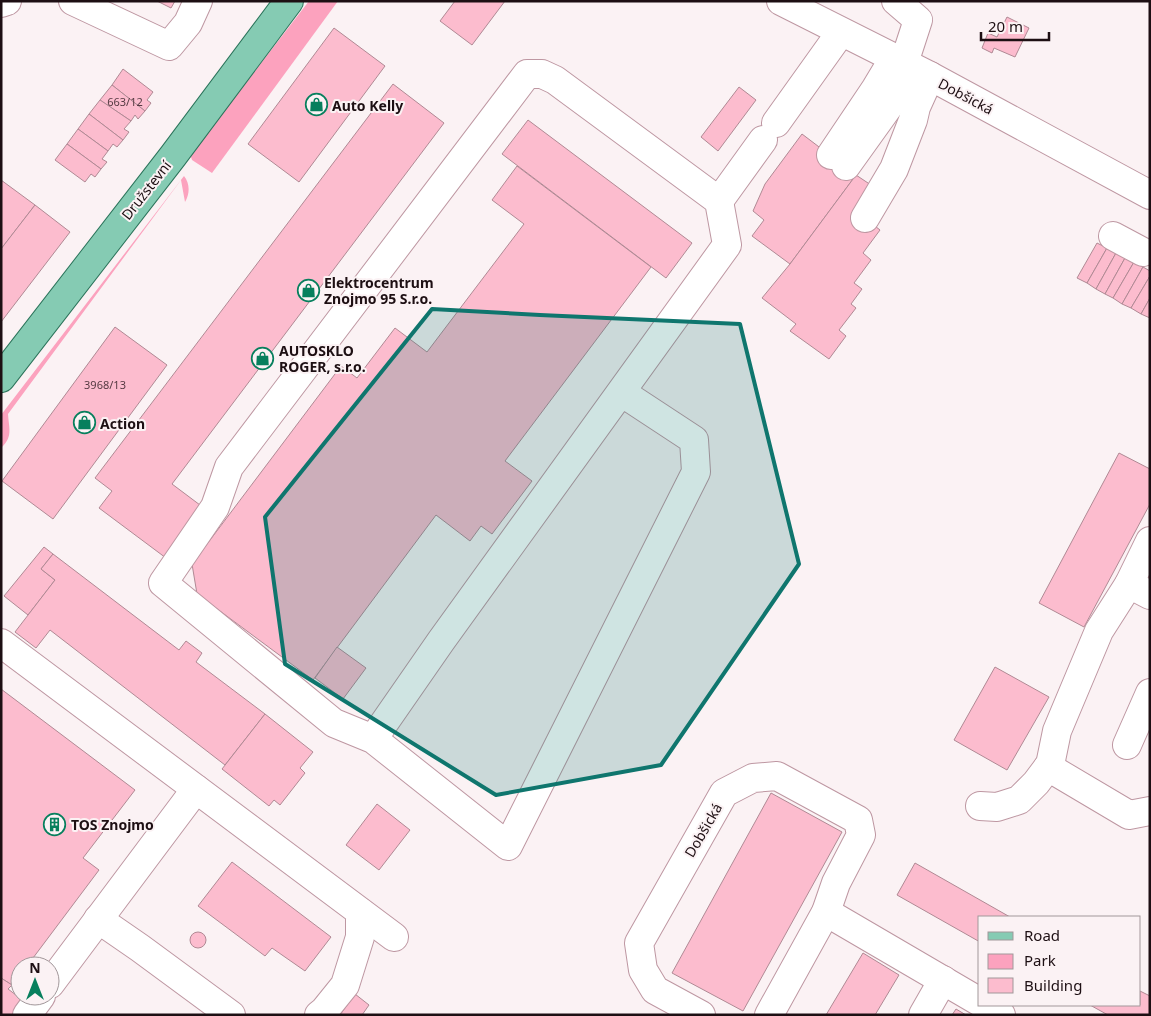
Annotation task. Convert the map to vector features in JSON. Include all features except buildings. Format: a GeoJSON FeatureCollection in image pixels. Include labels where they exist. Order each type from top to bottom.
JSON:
{"type":"FeatureCollection","features":[{"type":"Feature","properties":{"kind":"main road","name":"Družstevní"},"geometry":{"type":"LineString","coordinates":[[1,378],[173,156],[289,1]]}},
{"type":"Feature","properties":{"kind":"street"},"geometry":{"type":"LineString","coordinates":[[1,3],[7,1]]}},
{"type":"Feature","properties":{"kind":"street"},"geometry":{"type":"LineString","coordinates":[[73,1],[169,46],[188,23],[198,1]]}},
{"type":"Feature","properties":{"kind":"street","name":"Dobšická"},"geometry":{"type":"LineString","coordinates":[[781,1],[910,67],[1150,195]]}},
{"type":"Feature","properties":{"kind":"street"},"geometry":{"type":"LineString","coordinates":[[865,218],[886,185],[894,168],[913,120],[916,107],[910,67],[918,20],[896,1]]}},
{"type":"Feature","properties":{"kind":"street"},"geometry":{"type":"LineString","coordinates":[[719,201],[841,32]]}},
{"type":"Feature","properties":{"kind":"street"},"geometry":{"type":"LineString","coordinates":[[910,67],[876,88],[847,168],[898,134],[913,120]]}},
{"type":"Feature","properties":{"kind":"street"},"geometry":{"type":"LineString","coordinates":[[373,739],[441,641],[727,245],[719,201],[555,80],[542,74],[526,74],[230,467],[215,507],[163,583],[334,723],[373,739],[508,846],[696,472],[694,440],[621,392]]}},
{"type":"Feature","properties":{"kind":"street"},"geometry":{"type":"LineString","coordinates":[[1113,236],[1148,249]]}},
{"type":"Feature","properties":{"kind":"street"},"geometry":{"type":"LineString","coordinates":[[980,806],[997,807],[1020,800],[1036,784],[1050,765],[1058,731],[1099,631],[1140,590],[1150,541]]}},
{"type":"Feature","properties":{"kind":"street"},"geometry":{"type":"LineString","coordinates":[[1,643],[394,937]]}},
{"type":"Feature","properties":{"kind":"street"},"geometry":{"type":"LineString","coordinates":[[1127,745],[1150,693]]}},
{"type":"Feature","properties":{"kind":"street"},"geometry":{"type":"LineString","coordinates":[[1048,767],[1129,815],[1150,811]]}},
{"type":"Feature","properties":{"kind":"street","name":"Dobšická"},"geometry":{"type":"LineString","coordinates":[[700,1015],[655,990],[643,970],[640,943],[724,793],[753,778],[778,776],[858,820],[861,835],[836,883],[826,912],[769,1015]]}},
{"type":"Feature","properties":{"kind":"street"},"geometry":{"type":"LineString","coordinates":[[60,970],[196,789]]}},
{"type":"Feature","properties":{"kind":"street"},"geometry":{"type":"LineString","coordinates":[[319,1015],[345,985],[360,937],[360,912]]}},
{"type":"Feature","properties":{"kind":"street"},"geometry":{"type":"LineString","coordinates":[[826,912],[978,1001]]}},
{"type":"Feature","properties":{"kind":"street"},"geometry":{"type":"LineString","coordinates":[[98,919],[231,1015]]}},
{"type":"Feature","properties":{"kind":"street"},"geometry":{"type":"LineString","coordinates":[[923,1015],[943,980]]}},
{"type":"Feature","properties":{"kind":"street"},"geometry":{"type":"LineString","coordinates":[[986,1006],[1001,1015]]}},
{"type":"Feature","properties":{"kind":"highlighted area"},"geometry":{"type":"Polygon","coordinates":[[[432,309],[740,324],[799,564],[661,765],[496,795],[285,664],[265,517],[432,309]]]}},
{"type":"Feature","properties":{"kind":"green space"},"geometry":{"type":"Polygon","coordinates":[[[309,1],[338,1],[212,173],[192,160],[191,154],[309,1]]]}},
{"type":"Feature","properties":{"kind":"green space"},"geometry":{"type":"Polygon","coordinates":[[[184,176],[189,189],[185,202],[181,180],[8,414],[9,436],[1,448],[1,415],[184,176]]]}},
{"type":"Feature","properties":{"kind":"place","name":"Auto Kelly"},"geometry":{"type":"Point","coordinates":[316,105]}},
{"type":"Feature","properties":{"kind":"place","name":"Elektrocentrum Znojmo 95 S.r.o."},"geometry":{"type":"Point","coordinates":[308,290]}},
{"type":"Feature","properties":{"kind":"place","name":"AUTOSKLO ROGER, s.r.o."},"geometry":{"type":"Point","coordinates":[263,358]}},
{"type":"Feature","properties":{"kind":"place","name":"Action"},"geometry":{"type":"Point","coordinates":[84,423]}},
{"type":"Feature","properties":{"kind":"place","name":"TOS Znojmo"},"geometry":{"type":"Point","coordinates":[55,824]}}]}
